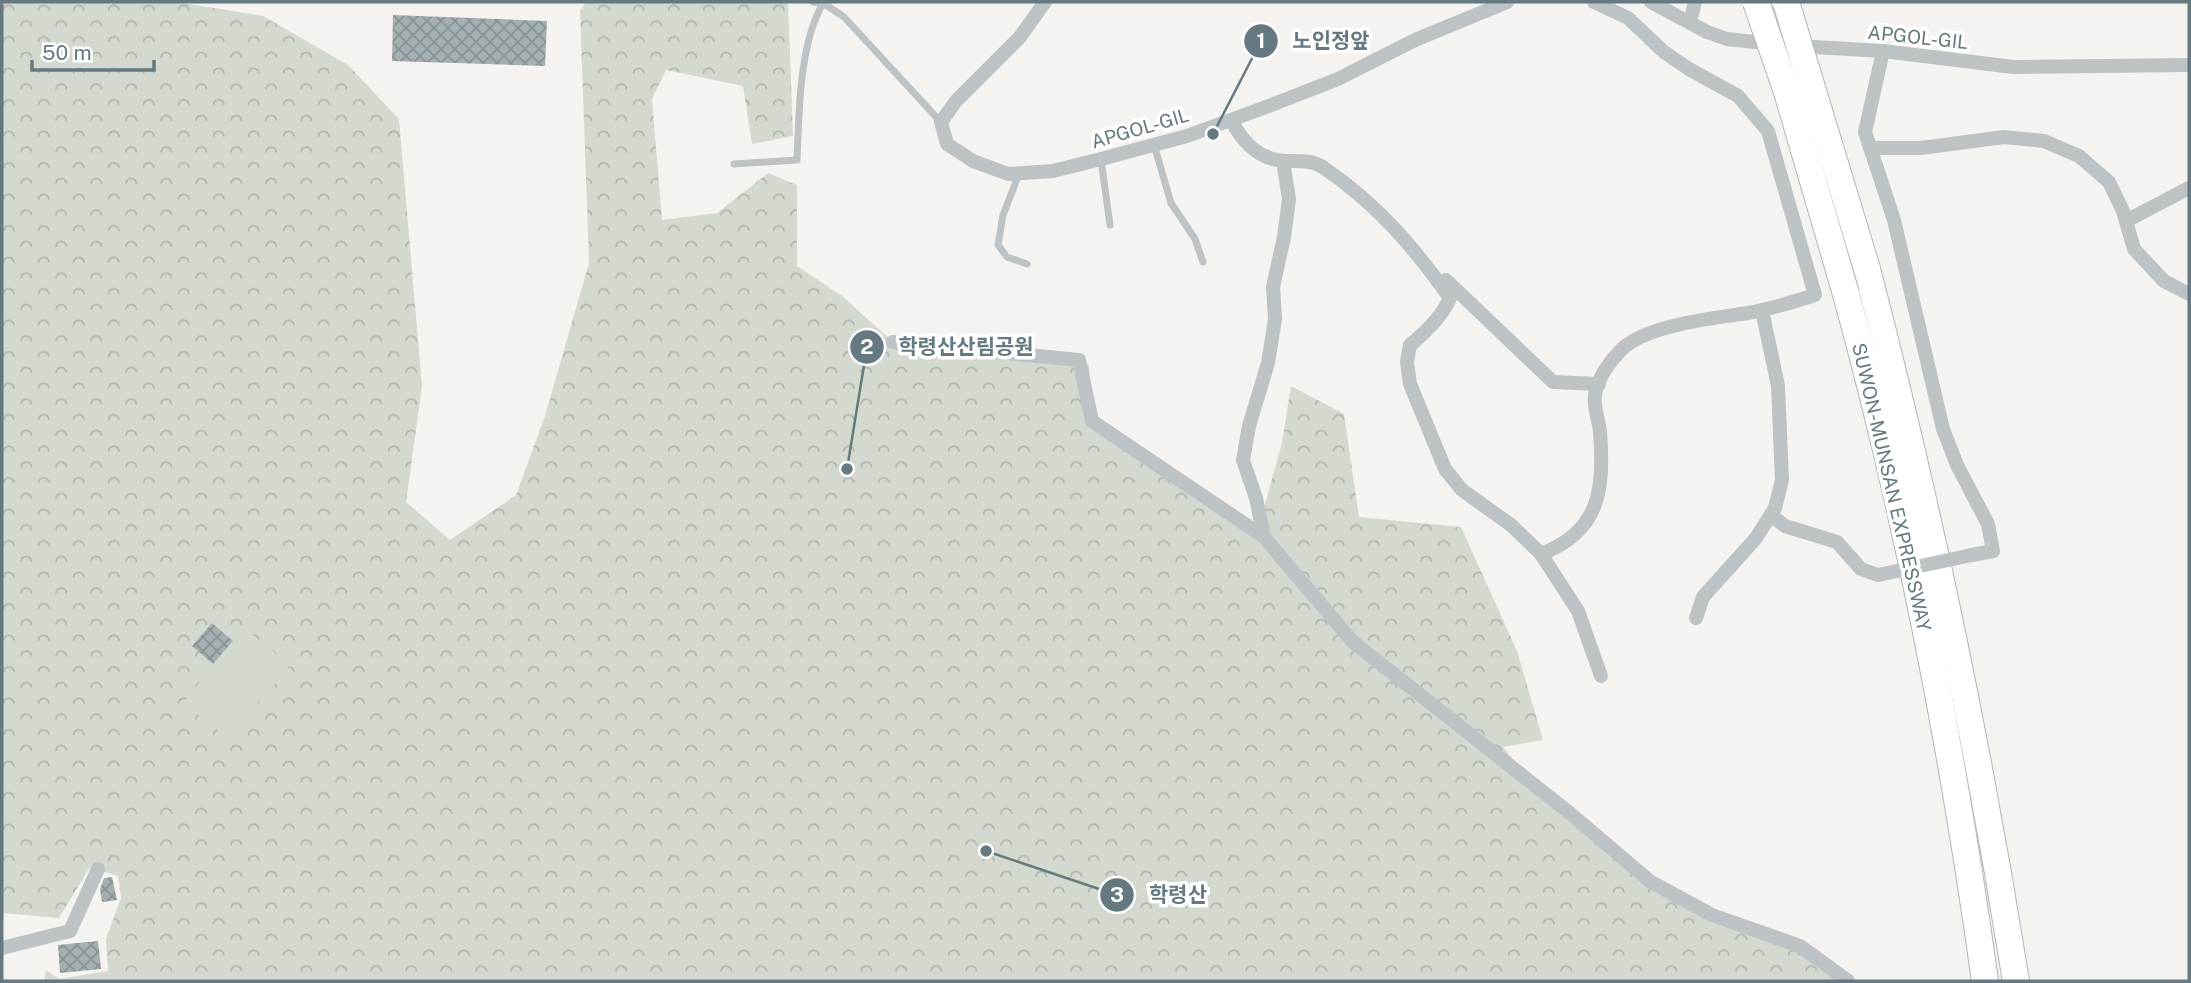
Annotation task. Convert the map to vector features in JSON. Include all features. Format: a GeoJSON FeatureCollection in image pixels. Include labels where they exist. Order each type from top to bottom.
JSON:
{"type":"FeatureCollection","features":[{"type":"Feature","properties":{"kind":"highway","name":"SUWON-MUNSAN EXPRESSWAY"},"geometry":{"type":"LineString","coordinates":[[1756,2],[1787,92],[1846,294],[1880,423],[1916,585],[1970,874],[1985,981]]}},
{"type":"Feature","properties":{"kind":"highway","name":"SUWON-MUNSAN EXPRESSWAY"},"geometry":{"type":"LineString","coordinates":[[1786,2],[1867,270],[1901,402],[1933,541],[1997,860],[2016,981]]}},
{"type":"Feature","properties":{"kind":"street"},"geometry":{"type":"LineString","coordinates":[[941,122],[956,101],[1020,37],[1045,2]]}},
{"type":"Feature","properties":{"kind":"street","name":"APGOL-GIL"},"geometry":{"type":"LineString","coordinates":[[941,122],[947,144],[973,161],[1008,174],[1053,171],[1187,136],[1231,120],[1338,79],[1415,40],[1507,2]]}},
{"type":"Feature","properties":{"kind":"street"},"geometry":{"type":"LineString","coordinates":[[1541,554],[1557,548],[1584,528],[1593,512],[1600,484],[1600,432],[1594,396],[1604,371],[1622,349],[1641,336],[1717,317],[1762,310],[1815,295],[1768,131],[1751,108],[1738,96],[1664,52],[1628,18],[1594,2]]}},
{"type":"Feature","properties":{"kind":"street","name":"APGOL-GIL"},"geometry":{"type":"LineString","coordinates":[[1651,2],[1727,39],[1884,51],[2013,67],[2189,65]]}},
{"type":"Feature","properties":{"kind":"street"},"geometry":{"type":"LineString","coordinates":[[1690,22],[1695,2]]}},
{"type":"Feature","properties":{"kind":"street"},"geometry":{"type":"LineString","coordinates":[[1770,515],[1785,526],[1837,542],[1861,569],[1878,575],[1993,551],[1988,524],[1957,465],[1943,429],[1894,220],[1865,132],[1884,51]]}},
{"type":"Feature","properties":{"kind":"street"},"geometry":{"type":"LineString","coordinates":[[1231,120],[1240,137],[1261,156],[1320,165],[1346,183],[1378,210],[1419,255],[1553,383],[1599,384]]}},
{"type":"Feature","properties":{"kind":"street"},"geometry":{"type":"LineString","coordinates":[[1870,148],[1921,148],[2004,137],[2043,141],[2079,156],[2109,182],[2126,221],[2134,249],[2164,281],[2189,294]]}},
{"type":"Feature","properties":{"kind":"street"},"geometry":{"type":"LineString","coordinates":[[1264,537],[1256,498],[1243,460],[1249,426],[1268,363],[1275,319],[1273,287],[1289,199],[1283,161]]}},
{"type":"Feature","properties":{"kind":"street"},"geometry":{"type":"LineString","coordinates":[[2126,221],[2189,188]]}},
{"type":"Feature","properties":{"kind":"street"},"geometry":{"type":"LineString","coordinates":[[1419,255],[1450,298],[1446,308],[1426,332],[1410,345],[1407,362],[1410,384],[1445,469],[1462,490],[1511,525],[1541,554],[1578,611],[1601,676]]}},
{"type":"Feature","properties":{"kind":"street"},"geometry":{"type":"LineString","coordinates":[[1696,618],[1703,597],[1756,538],[1775,508],[1782,480],[1778,386],[1762,310]]}},
{"type":"Feature","properties":{"kind":"street"},"geometry":{"type":"LineString","coordinates":[[893,342],[1079,360],[1092,421],[1264,537],[1353,642],[1571,814],[1651,882],[1712,915],[1800,946],[1847,981]]}},
{"type":"Feature","properties":{"kind":"street"},"geometry":{"type":"LineString","coordinates":[[2,948],[71,931],[98,869]]}},
{"type":"Feature","properties":{"kind":"lane"},"geometry":{"type":"LineString","coordinates":[[813,2],[823,2],[844,17],[941,122]]}},
{"type":"Feature","properties":{"kind":"lane"},"geometry":{"type":"LineString","coordinates":[[734,164],[797,160],[801,81],[816,18],[823,2]]}},
{"type":"Feature","properties":{"kind":"lane"},"geometry":{"type":"LineString","coordinates":[[1154,145],[1171,203],[1195,239],[1203,262]]}},
{"type":"Feature","properties":{"kind":"lane"},"geometry":{"type":"LineString","coordinates":[[1101,159],[1110,225]]}},
{"type":"Feature","properties":{"kind":"lane"},"geometry":{"type":"LineString","coordinates":[[1019,173],[1003,215],[998,245],[1007,257],[1027,264]]}},
{"type":"Feature","properties":{"kind":"green space"},"geometry":{"type":"Polygon","coordinates":[[[2,2],[177,2],[263,16],[348,65],[399,119],[422,386],[406,502],[450,540],[516,495],[545,416],[589,263],[580,11],[586,2],[788,2],[793,136],[752,144],[743,86],[666,70],[652,99],[662,220],[717,213],[768,173],[797,185],[797,266],[842,296],[893,342],[1079,360],[1089,365],[1092,421],[1259,526],[1282,443],[1291,386],[1344,414],[1359,517],[1461,527],[1517,651],[1543,740],[1503,747],[1526,775],[1674,901],[1800,946],[1841,981],[44,981],[46,970],[59,979],[108,971],[106,939],[121,898],[118,876],[90,867],[59,918],[2,913],[2,2]]]}},
{"type":"Feature","properties":{"kind":"green space"},"geometry":{"type":"Polygon","coordinates":[[[246,629],[290,665],[228,739],[184,703],[213,664],[246,629]]]}},
{"type":"Feature","properties":{"kind":"building"},"geometry":{"type":"Polygon","coordinates":[[[393,15],[547,21],[545,66],[392,61],[393,15]]]}},
{"type":"Feature","properties":{"kind":"building"},"geometry":{"type":"Polygon","coordinates":[[[212,623],[233,641],[213,664],[192,646],[212,623]]]}},
{"type":"Feature","properties":{"kind":"building"},"geometry":{"type":"Polygon","coordinates":[[[112,877],[117,900],[102,902],[100,889],[104,878],[112,877]]]}},
{"type":"Feature","properties":{"kind":"building"},"geometry":{"type":"Polygon","coordinates":[[[98,941],[101,969],[60,973],[58,945],[98,941]]]}},
{"type":"Feature","properties":{"kind":"place","name":"노인정앞"},"geometry":{"type":"Point","coordinates":[1213,134]}},
{"type":"Feature","properties":{"kind":"place","name":"학령산산림공원"},"geometry":{"type":"Point","coordinates":[847,469]}},
{"type":"Feature","properties":{"kind":"place","name":"학령산"},"geometry":{"type":"Point","coordinates":[986,851]}}]}
